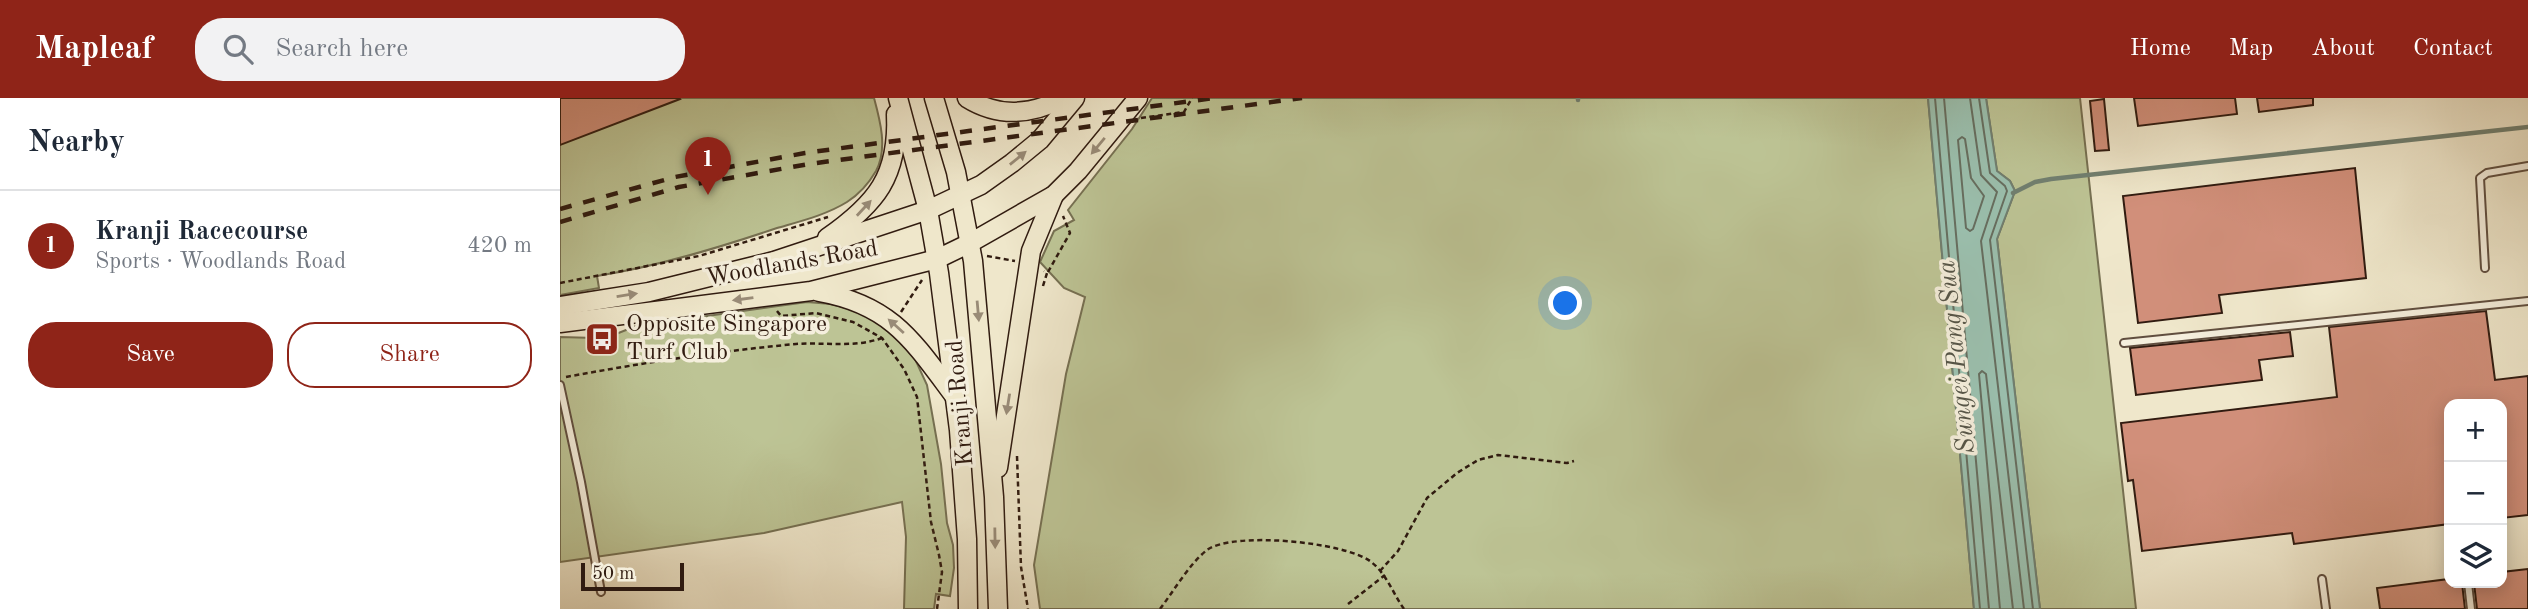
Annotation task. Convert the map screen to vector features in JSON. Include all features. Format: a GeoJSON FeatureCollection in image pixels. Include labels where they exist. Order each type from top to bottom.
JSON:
{"type":"FeatureCollection","features":[{"type":"Feature","properties":{"kind":"main road","name":"Kranji Road"},"geometry":{"type":"LineString","coordinates":[[896,98],[928,210],[937,259],[955,397],[967,539],[968,609]]}},
{"type":"Feature","properties":{"kind":"main road"},"geometry":{"type":"LineString","coordinates":[[810,250],[866,209],[884,181],[894,154],[896,98]]}},
{"type":"Feature","properties":{"kind":"main road","name":"Kranji Road"},"geometry":{"type":"LineString","coordinates":[[934,98],[956,172],[974,261],[994,497],[998,609]]}},
{"type":"Feature","properties":{"kind":"main road"},"geometry":{"type":"LineString","coordinates":[[967,98],[1000,112],[1020,112],[1049,106],[1064,98]]}},
{"type":"Feature","properties":{"kind":"main road","name":"Woodlands Road"},"geometry":{"type":"LineString","coordinates":[[560,306],[649,292],[810,250],[928,210],[981,185],[1013,163],[1040,139],[1075,98]]}},
{"type":"Feature","properties":{"kind":"main road","name":"Woodlands Road"},"geometry":{"type":"LineString","coordinates":[[560,323],[811,291],[937,259],[1057,202],[1078,171],[1139,98]]}},
{"type":"Feature","properties":{"kind":"main road"},"geometry":{"type":"LineString","coordinates":[[994,497],[1031,251],[1057,202]]}},
{"type":"Feature","properties":{"kind":"main road"},"geometry":{"type":"LineString","coordinates":[[811,291],[846,297],[867,305],[893,323],[924,355],[955,397]]}},
{"type":"Feature","properties":{"kind":"lane"},"geometry":{"type":"LineString","coordinates":[[2485,268],[2480,178],[2487,173],[2528,166]]}},
{"type":"Feature","properties":{"kind":"lane"},"geometry":{"type":"LineString","coordinates":[[2124,343],[2528,301]]}},
{"type":"Feature","properties":{"kind":"lane"},"geometry":{"type":"LineString","coordinates":[[560,385],[601,592]]}},
{"type":"Feature","properties":{"kind":"lane"},"geometry":{"type":"LineString","coordinates":[[2322,579],[2326,609]]}},
{"type":"Feature","properties":{"kind":"lane"},"geometry":{"type":"LineString","coordinates":[[2469,588],[2472,609]]}},
{"type":"Feature","properties":{"kind":"path"},"geometry":{"type":"LineString","coordinates":[[1133,119],[1184,112],[1192,98]]}},
{"type":"Feature","properties":{"kind":"path"},"geometry":{"type":"LineString","coordinates":[[1041,294],[1047,273],[1070,233],[1057,202]]}},
{"type":"Feature","properties":{"kind":"path"},"geometry":{"type":"LineString","coordinates":[[560,283],[699,256],[836,214]]}},
{"type":"Feature","properties":{"kind":"path"},"geometry":{"type":"LineString","coordinates":[[1037,265],[1047,273]]}},
{"type":"Feature","properties":{"kind":"path"},"geometry":{"type":"LineString","coordinates":[[560,379],[681,359],[784,346],[865,343],[881,338],[924,277]]}},
{"type":"Feature","properties":{"kind":"path"},"geometry":{"type":"LineString","coordinates":[[771,304],[780,316],[816,313],[853,322],[881,338],[904,369],[917,397],[931,522],[942,572],[937,609]]}},
{"type":"Feature","properties":{"kind":"path"},"geometry":{"type":"LineString","coordinates":[[1017,455],[1021,567],[1028,609]]}},
{"type":"Feature","properties":{"kind":"path"},"geometry":{"type":"LineString","coordinates":[[1380,571],[1398,551],[1427,498],[1457,473],[1478,460],[1498,455],[1567,463],[1574,461]]}},
{"type":"Feature","properties":{"kind":"path"},"geometry":{"type":"LineString","coordinates":[[1160,609],[1208,550],[1235,542],[1287,542],[1350,551],[1368,560],[1385,575],[1404,609]]}},
{"type":"Feature","properties":{"kind":"path"},"geometry":{"type":"LineString","coordinates":[[1348,604],[1385,575]]}},
{"type":"Feature","properties":{"kind":"shaded area"},"geometry":{"type":"Polygon","coordinates":[[[560,98],[874,98],[882,134],[882,153],[876,171],[863,188],[831,211],[688,256],[597,276],[599,288],[560,295],[560,98]]]}},
{"type":"Feature","properties":{"kind":"shaded area"},"geometry":{"type":"Polygon","coordinates":[[[1152,98],[1928,98],[1974,609],[1040,609],[1034,565],[1066,374],[1085,297],[1064,288],[1040,262],[1054,231],[1074,220],[1068,210],[1132,129],[1152,98]]]}},
{"type":"Feature","properties":{"kind":"shaded area"},"geometry":{"type":"Polygon","coordinates":[[[1986,98],[2080,98],[2136,609],[2040,609],[1997,239],[2015,191],[2010,181],[1997,171],[1986,98]]]}},
{"type":"Feature","properties":{"kind":"shaded area"},"geometry":{"type":"Polygon","coordinates":[[[807,302],[854,310],[874,320],[899,340],[915,359],[927,385],[941,464],[947,523],[953,545],[954,568],[950,596],[936,594],[934,609],[904,609],[906,537],[902,502],[764,533],[560,562],[560,337],[595,338],[597,343],[616,339],[616,334],[636,326],[807,302]]]}},
{"type":"Feature","properties":{"kind":"water","name":"Sungei Pang Sua"},"geometry":{"type":"Polygon","coordinates":[[[1928,98],[1986,98],[1997,171],[2010,181],[2015,191],[1997,239],[2040,609],[1974,609],[1928,98]]]}},
{"type":"Feature","properties":{"kind":"building"},"geometry":{"type":"Polygon","coordinates":[[[560,98],[679,98],[680,99],[560,145],[560,98]]]}},
{"type":"Feature","properties":{"kind":"building"},"geometry":{"type":"Polygon","coordinates":[[[2134,98],[2235,98],[2237,114],[2138,126],[2134,98]]]}},
{"type":"Feature","properties":{"kind":"building"},"geometry":{"type":"Polygon","coordinates":[[[2257,98],[2313,98],[2313,105],[2259,112],[2257,98]]]}},
{"type":"Feature","properties":{"kind":"building"},"geometry":{"type":"Polygon","coordinates":[[[2104,99],[2109,150],[2095,151],[2090,101],[2104,99]]]}},
{"type":"Feature","properties":{"kind":"building"},"geometry":{"type":"Polygon","coordinates":[[[2355,168],[2366,278],[2219,295],[2222,313],[2138,323],[2123,196],[2355,168]]]}},
{"type":"Feature","properties":{"kind":"building"},"geometry":{"type":"Polygon","coordinates":[[[2486,311],[2495,380],[2528,376],[2528,515],[2507,517],[2507,399],[2444,399],[2444,525],[2294,544],[2292,533],[2142,551],[2133,480],[2128,481],[2121,423],[2337,397],[2329,327],[2486,311]]]}},
{"type":"Feature","properties":{"kind":"building"},"geometry":{"type":"Polygon","coordinates":[[[2290,332],[2293,356],[2259,360],[2262,380],[2136,395],[2130,348],[2290,332]]]}},
{"type":"Feature","properties":{"kind":"building"},"geometry":{"type":"Polygon","coordinates":[[[2528,569],[2528,609],[2477,609],[2475,588],[2507,588],[2507,571],[2528,569]]]}},
{"type":"Feature","properties":{"kind":"building"},"geometry":{"type":"Polygon","coordinates":[[[2444,580],[2444,588],[2463,588],[2465,609],[2380,609],[2377,588],[2444,580]]]}},
{"type":"Feature","properties":{"kind":"waterway"},"geometry":{"type":"LineString","coordinates":[[2013,193],[2035,182],[2051,179],[2528,127]]}},
{"type":"Feature","properties":{"kind":"railway"},"geometry":{"type":"LineString","coordinates":[[560,209],[675,177],[805,153],[1214,98]]}},
{"type":"Feature","properties":{"kind":"railway"},"geometry":{"type":"LineString","coordinates":[[560,222],[679,187],[809,164],[1302,98]]}},
{"type":"Feature","properties":{"kind":"place","name":"Kranji Racecourse"},"geometry":{"type":"Point","coordinates":[708,195]}},
{"type":"Feature","properties":{"kind":"place","name":"Opposite Singapore Turf Club"},"geometry":{"type":"Point","coordinates":[602,339]}}]}
